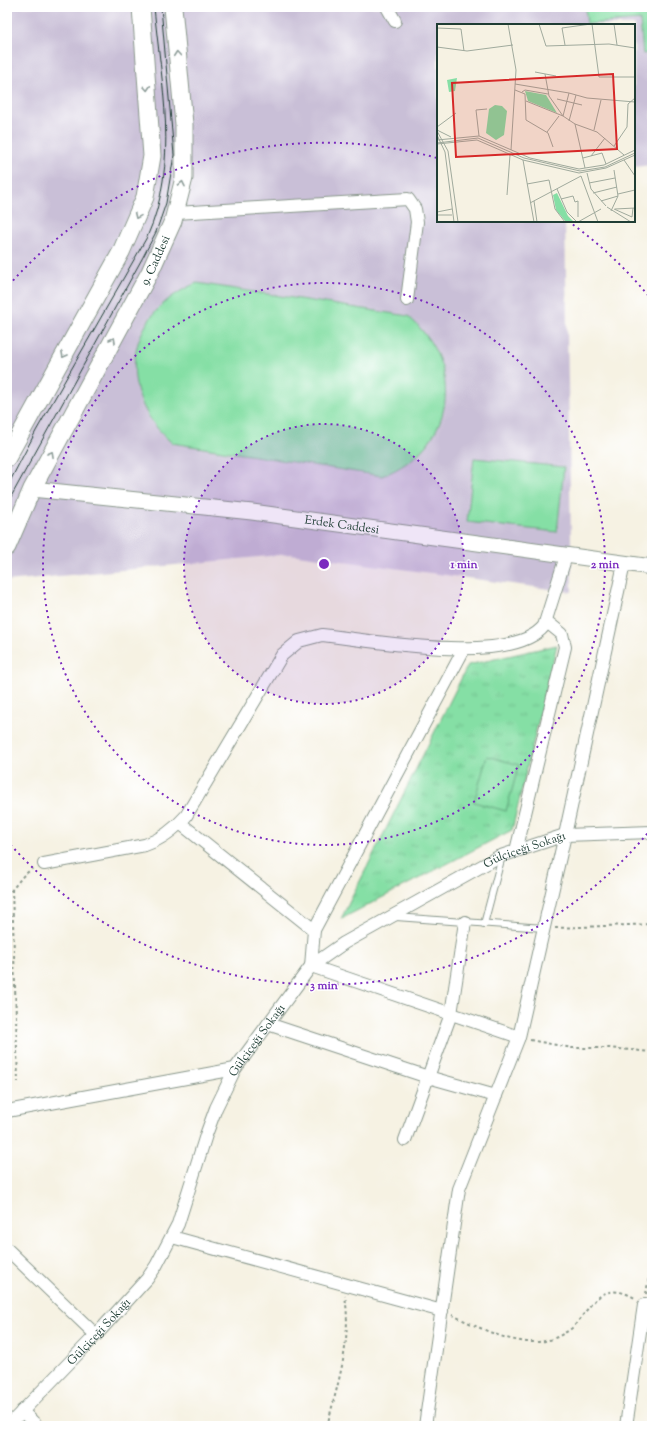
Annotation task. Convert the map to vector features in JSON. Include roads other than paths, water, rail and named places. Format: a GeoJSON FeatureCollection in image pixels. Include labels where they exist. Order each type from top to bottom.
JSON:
{"type":"FeatureCollection","features":[{"type":"Feature","properties":{"kind":"main road"},"geometry":{"type":"LineString","coordinates":[[7,458],[122,252],[145,197],[152,156],[141,7]]}},
{"type":"Feature","properties":{"kind":"main road","name":"9. Caddesi"},"geometry":{"type":"LineString","coordinates":[[7,547],[32,488],[150,272],[176,213],[184,178],[184,124],[173,7]]}},
{"type":"Feature","properties":{"kind":"street"},"geometry":{"type":"LineString","coordinates":[[386,7],[395,21]]}},
{"type":"Feature","properties":{"kind":"street"},"geometry":{"type":"LineString","coordinates":[[176,213],[408,199],[415,209],[417,222],[407,300]]}},
{"type":"Feature","properties":{"kind":"street","name":"Erdek Caddesi"},"geometry":{"type":"LineString","coordinates":[[32,488],[252,512],[652,567]]}},
{"type":"Feature","properties":{"kind":"street"},"geometry":{"type":"LineString","coordinates":[[44,864],[145,845],[166,836],[180,823],[282,655],[293,644],[306,637],[322,635],[464,649],[494,647],[526,639],[540,631],[546,621],[566,556]]}},
{"type":"Feature","properties":{"kind":"street"},"geometry":{"type":"LineString","coordinates":[[425,1426],[459,1188],[518,1037],[565,835],[624,564]]}},
{"type":"Feature","properties":{"kind":"street"},"geometry":{"type":"LineString","coordinates":[[516,851],[565,647],[562,634],[546,621]]}},
{"type":"Feature","properties":{"kind":"street"},"geometry":{"type":"LineString","coordinates":[[464,649],[314,930],[311,966],[518,1037]]}},
{"type":"Feature","properties":{"kind":"street"},"geometry":{"type":"LineString","coordinates":[[180,823],[314,930]]}},
{"type":"Feature","properties":{"kind":"street","name":"Gülçiçeği Sokağı"},"geometry":{"type":"LineString","coordinates":[[8,1426],[96,1335],[147,1279],[172,1237],[184,1207],[206,1135],[216,1108],[235,1069],[311,966],[344,943],[502,856],[565,835],[652,832]]}},
{"type":"Feature","properties":{"kind":"street"},"geometry":{"type":"LineString","coordinates":[[405,1140],[451,1014],[465,922]]}},
{"type":"Feature","properties":{"kind":"street"},"geometry":{"type":"LineString","coordinates":[[268,1024],[428,1077],[496,1096]]}},
{"type":"Feature","properties":{"kind":"street"},"geometry":{"type":"LineString","coordinates":[[7,1112],[235,1069]]}},
{"type":"Feature","properties":{"kind":"street"},"geometry":{"type":"LineString","coordinates":[[172,1237],[442,1311]]}},
{"type":"Feature","properties":{"kind":"street"},"geometry":{"type":"LineString","coordinates":[[7,1249],[96,1335]]}},
{"type":"Feature","properties":{"kind":"street"},"geometry":{"type":"LineString","coordinates":[[626,1426],[648,1305]]}},
{"type":"Feature","properties":{"kind":"street"},"geometry":{"type":"LineString","coordinates":[[22,1411],[37,1426]]}},
{"type":"Feature","properties":{"kind":"lane"},"geometry":{"type":"LineString","coordinates":[[484,924],[502,856]]}},
{"type":"Feature","properties":{"kind":"lane"},"geometry":{"type":"LineString","coordinates":[[392,916],[544,928]]}},
{"type":"Feature","properties":{"kind":"tram line"},"geometry":{"type":"LineString","coordinates":[[7,487],[36,431],[147,237],[157,209],[163,181],[166,152],[166,123],[154,7]]}},
{"type":"Feature","properties":{"kind":"tram line"},"geometry":{"type":"LineString","coordinates":[[7,504],[143,257],[156,232],[166,203],[174,155],[161,7]]}}]}
